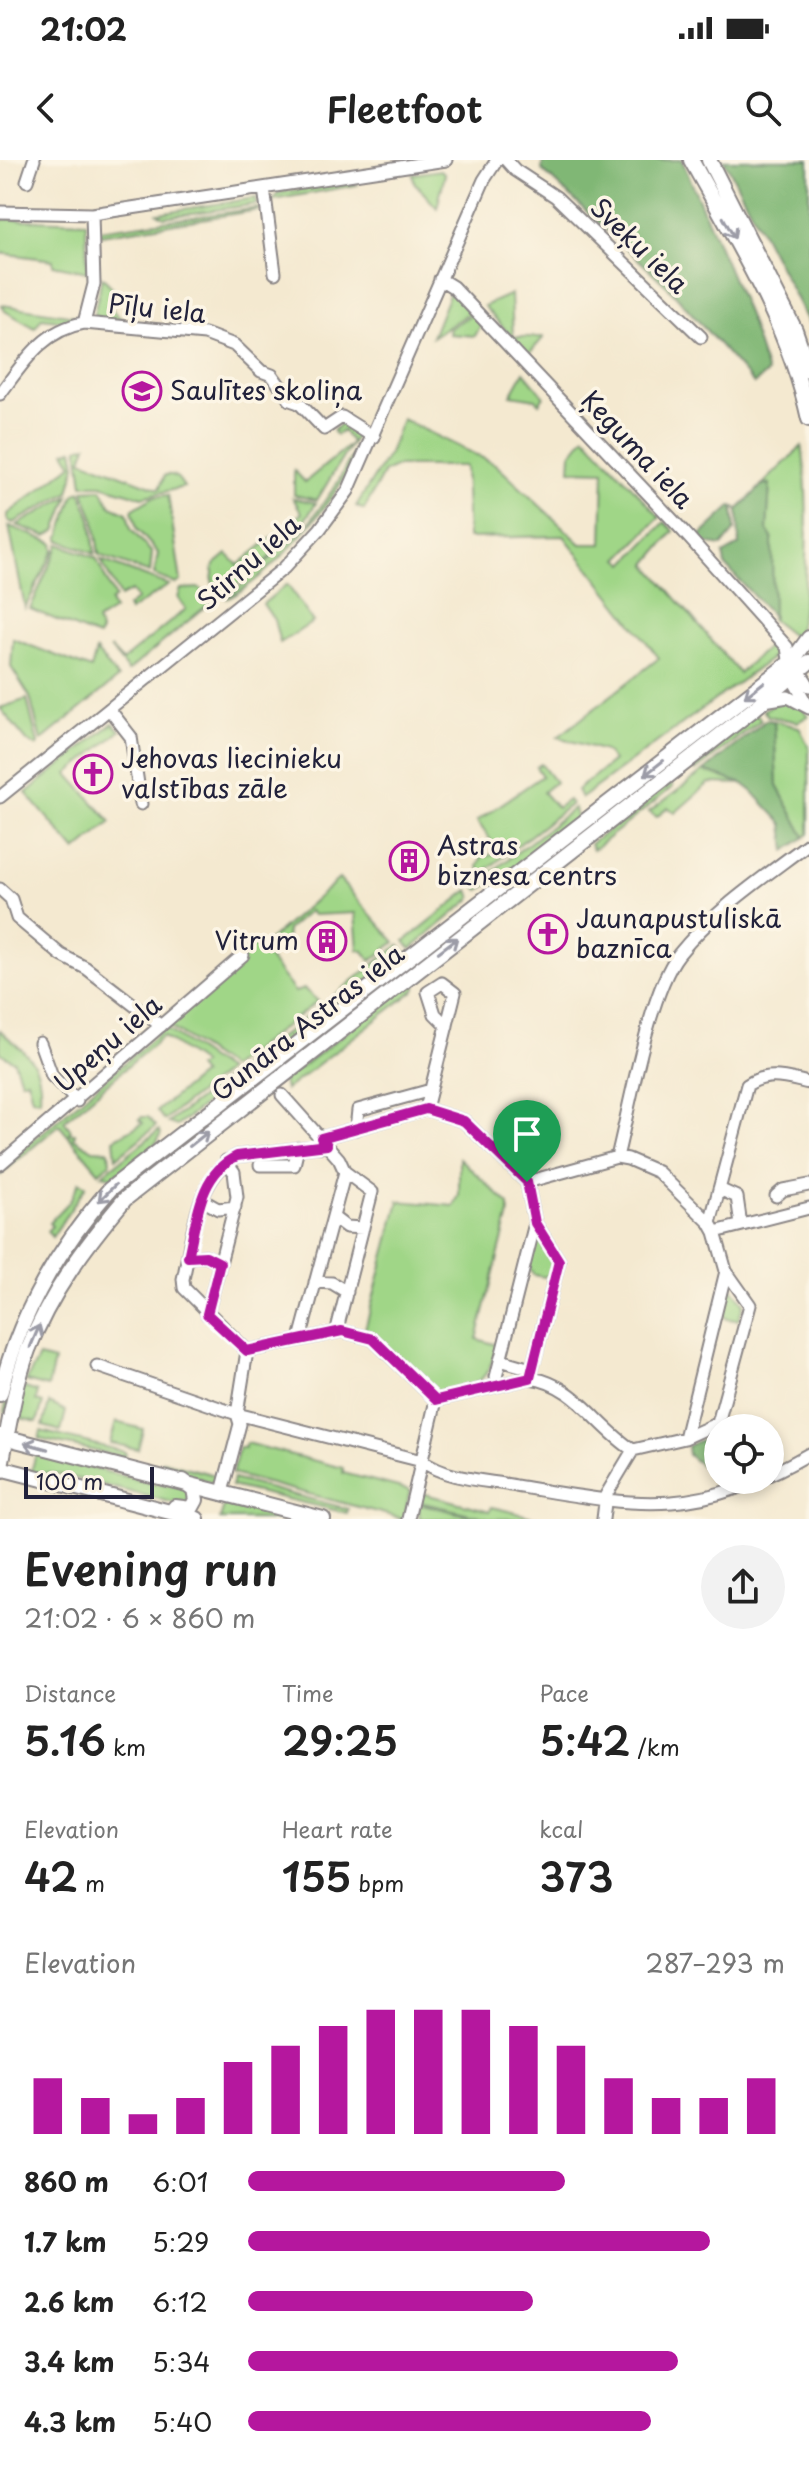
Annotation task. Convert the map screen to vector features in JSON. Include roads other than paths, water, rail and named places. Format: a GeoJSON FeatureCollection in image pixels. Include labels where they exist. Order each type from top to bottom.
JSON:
{"type":"FeatureCollection","features":[{"type":"Feature","properties":{"kind":"main road"},"geometry":{"type":"LineString","coordinates":[[691,160],[782,335],[809,419]]}},
{"type":"Feature","properties":{"kind":"main road"},"geometry":{"type":"LineString","coordinates":[[709,160],[795,330],[809,371]]}},
{"type":"Feature","properties":{"kind":"main road"},"geometry":{"type":"LineString","coordinates":[[799,668],[809,638]]}},
{"type":"Feature","properties":{"kind":"main road","name":"Gunāra Astras iela"},"geometry":{"type":"LineString","coordinates":[[720,726],[763,701],[799,668]]}},
{"type":"Feature","properties":{"kind":"main road","name":"Gunāra Astras iela"},"geometry":{"type":"LineString","coordinates":[[0,1394],[14,1346],[35,1298],[88,1214],[110,1189],[265,1077],[799,668]]}},
{"type":"Feature","properties":{"kind":"main road","name":"Gunāra Astras iela"},"geometry":{"type":"LineString","coordinates":[[0,1469],[3,1437],[28,1352],[56,1294],[91,1239],[131,1193],[265,1077]]}},
{"type":"Feature","properties":{"kind":"main road"},"geometry":{"type":"LineString","coordinates":[[3,1437],[182,1480],[323,1519]]}},
{"type":"Feature","properties":{"kind":"main road"},"geometry":{"type":"LineString","coordinates":[[0,1469],[197,1519]]}},
{"type":"Feature","properties":{"kind":"main road"},"geometry":{"type":"LineString","coordinates":[[55,1483],[66,1479],[191,1509],[196,1495],[182,1480]]}},
{"type":"Feature","properties":{"kind":"street"},"geometry":{"type":"LineString","coordinates":[[27,181],[34,160]]}},
{"type":"Feature","properties":{"kind":"street"},"geometry":{"type":"LineString","coordinates":[[0,212],[92,214],[409,163],[446,160]]}},
{"type":"Feature","properties":{"kind":"street","name":"Stirnu iela"},"geometry":{"type":"LineString","coordinates":[[0,797],[284,568],[320,529],[348,491],[374,437],[440,279],[484,180],[497,160]]}},
{"type":"Feature","properties":{"kind":"street","name":"Sveķu iela"},"geometry":{"type":"LineString","coordinates":[[506,160],[515,170],[556,197],[701,337]]}},
{"type":"Feature","properties":{"kind":"street"},"geometry":{"type":"LineString","coordinates":[[264,188],[275,273]]}},
{"type":"Feature","properties":{"kind":"street"},"geometry":{"type":"LineString","coordinates":[[0,394],[46,338],[71,325],[84,323],[94,284],[92,214]]}},
{"type":"Feature","properties":{"kind":"street","name":"Ķeguma iela"},"geometry":{"type":"LineString","coordinates":[[440,279],[453,287],[684,532],[787,647],[799,668]]}},
{"type":"Feature","properties":{"kind":"street","name":"Pīļu iela"},"geometry":{"type":"LineString","coordinates":[[84,323],[211,336],[234,345],[261,371],[265,380],[276,385],[324,429],[342,417],[374,437]]}},
{"type":"Feature","properties":{"kind":"street"},"geometry":{"type":"LineString","coordinates":[[799,668],[809,686]]}},
{"type":"Feature","properties":{"kind":"street"},"geometry":{"type":"LineString","coordinates":[[799,668],[809,708]]}},
{"type":"Feature","properties":{"kind":"street"},"geometry":{"type":"LineString","coordinates":[[763,701],[788,697],[809,708]]}},
{"type":"Feature","properties":{"kind":"street"},"geometry":{"type":"LineString","coordinates":[[109,709],[131,737],[141,804]]}},
{"type":"Feature","properties":{"kind":"street"},"geometry":{"type":"LineString","coordinates":[[617,1157],[657,996],[679,954],[724,911],[809,843]]}},
{"type":"Feature","properties":{"kind":"street"},"geometry":{"type":"LineString","coordinates":[[0,889],[11,899],[17,918],[61,955],[86,968],[161,1026]]}},
{"type":"Feature","properties":{"kind":"street","name":"Upeņu iela"},"geometry":{"type":"LineString","coordinates":[[0,1164],[77,1101],[243,955]]}},
{"type":"Feature","properties":{"kind":"street"},"geometry":{"type":"LineString","coordinates":[[426,1109],[447,1026]]}},
{"type":"Feature","properties":{"kind":"street"},"geometry":{"type":"LineString","coordinates":[[40,1043],[52,1076],[77,1101]]}},
{"type":"Feature","properties":{"kind":"street"},"geometry":{"type":"LineString","coordinates":[[603,1519],[605,1503],[633,1450],[685,1438],[718,1423],[750,1305],[726,1271],[713,1227],[719,1189],[747,1085],[765,1076],[809,1083]]}},
{"type":"Feature","properties":{"kind":"street"},"geometry":{"type":"LineString","coordinates":[[356,1129],[358,1110],[431,1090]]}},
{"type":"Feature","properties":{"kind":"street"},"geometry":{"type":"LineString","coordinates":[[282,1095],[344,1165],[345,1172],[300,1339]]}},
{"type":"Feature","properties":{"kind":"street"},"geometry":{"type":"LineString","coordinates":[[404,1097],[405,1115]]}},
{"type":"Feature","properties":{"kind":"street"},"geometry":{"type":"LineString","coordinates":[[247,1351],[184,1288],[188,1257],[210,1179],[226,1161],[237,1156],[298,1148],[426,1109],[464,1121],[527,1182],[535,1223],[559,1261],[530,1373]]}},
{"type":"Feature","properties":{"kind":"street"},"geometry":{"type":"LineString","coordinates":[[260,1165],[294,1165],[298,1148]]}},
{"type":"Feature","properties":{"kind":"street"},"geometry":{"type":"LineString","coordinates":[[527,1182],[617,1157],[658,1172],[713,1227],[741,1225],[809,1208]]}},
{"type":"Feature","properties":{"kind":"street"},"geometry":{"type":"LineString","coordinates":[[207,1314],[235,1207],[238,1183],[226,1161]]}},
{"type":"Feature","properties":{"kind":"street"},"geometry":{"type":"LineString","coordinates":[[337,1329],[372,1192],[345,1172]]}},
{"type":"Feature","properties":{"kind":"street"},"geometry":{"type":"LineString","coordinates":[[776,1196],[783,1190],[809,1185]]}},
{"type":"Feature","properties":{"kind":"street"},"geometry":{"type":"LineString","coordinates":[[719,1189],[737,1197],[741,1225]]}},
{"type":"Feature","properties":{"kind":"street"},"geometry":{"type":"LineString","coordinates":[[202,1200],[218,1209],[235,1207]]}},
{"type":"Feature","properties":{"kind":"street"},"geometry":{"type":"LineString","coordinates":[[333,1217],[346,1227],[363,1228]]}},
{"type":"Feature","properties":{"kind":"street"},"geometry":{"type":"LineString","coordinates":[[497,1384],[500,1360],[535,1223]]}},
{"type":"Feature","properties":{"kind":"street"},"geometry":{"type":"LineString","coordinates":[[188,1257],[206,1256],[220,1263]]}},
{"type":"Feature","properties":{"kind":"street"},"geometry":{"type":"LineString","coordinates":[[685,1438],[726,1271]]}},
{"type":"Feature","properties":{"kind":"street"},"geometry":{"type":"LineString","coordinates":[[315,1282],[332,1283],[347,1292]]}},
{"type":"Feature","properties":{"kind":"street"},"geometry":{"type":"LineString","coordinates":[[247,1351],[337,1329],[373,1339],[436,1400]]}},
{"type":"Feature","properties":{"kind":"street"},"geometry":{"type":"LineString","coordinates":[[222,1492],[240,1424],[237,1414],[247,1351]]}},
{"type":"Feature","properties":{"kind":"street"},"geometry":{"type":"LineString","coordinates":[[500,1360],[564,1388],[633,1450]]}},
{"type":"Feature","properties":{"kind":"street"},"geometry":{"type":"LineString","coordinates":[[97,1366],[237,1414],[422,1461],[432,1469],[605,1503],[653,1509],[699,1507],[742,1495],[809,1454]]}},
{"type":"Feature","properties":{"kind":"street"},"geometry":{"type":"LineString","coordinates":[[436,1400],[530,1373]]}},
{"type":"Feature","properties":{"kind":"street"},"geometry":{"type":"LineString","coordinates":[[408,1519],[436,1400]]}},
{"type":"Feature","properties":{"kind":"place","name":"Saulītes skoliņa"},"geometry":{"type":"Point","coordinates":[142,391]}},
{"type":"Feature","properties":{"kind":"place","name":"Jehovas liecinieku valstības zāle"},"geometry":{"type":"Point","coordinates":[93,774]}},
{"type":"Feature","properties":{"kind":"place","name":"Astras biznesa centrs"},"geometry":{"type":"Point","coordinates":[409,861]}},
{"type":"Feature","properties":{"kind":"place","name":"Jaunapustuliskā baznīca"},"geometry":{"type":"Point","coordinates":[548,934]}},
{"type":"Feature","properties":{"kind":"place","name":"Vitrum"},"geometry":{"type":"Point","coordinates":[327,941]}}]}
